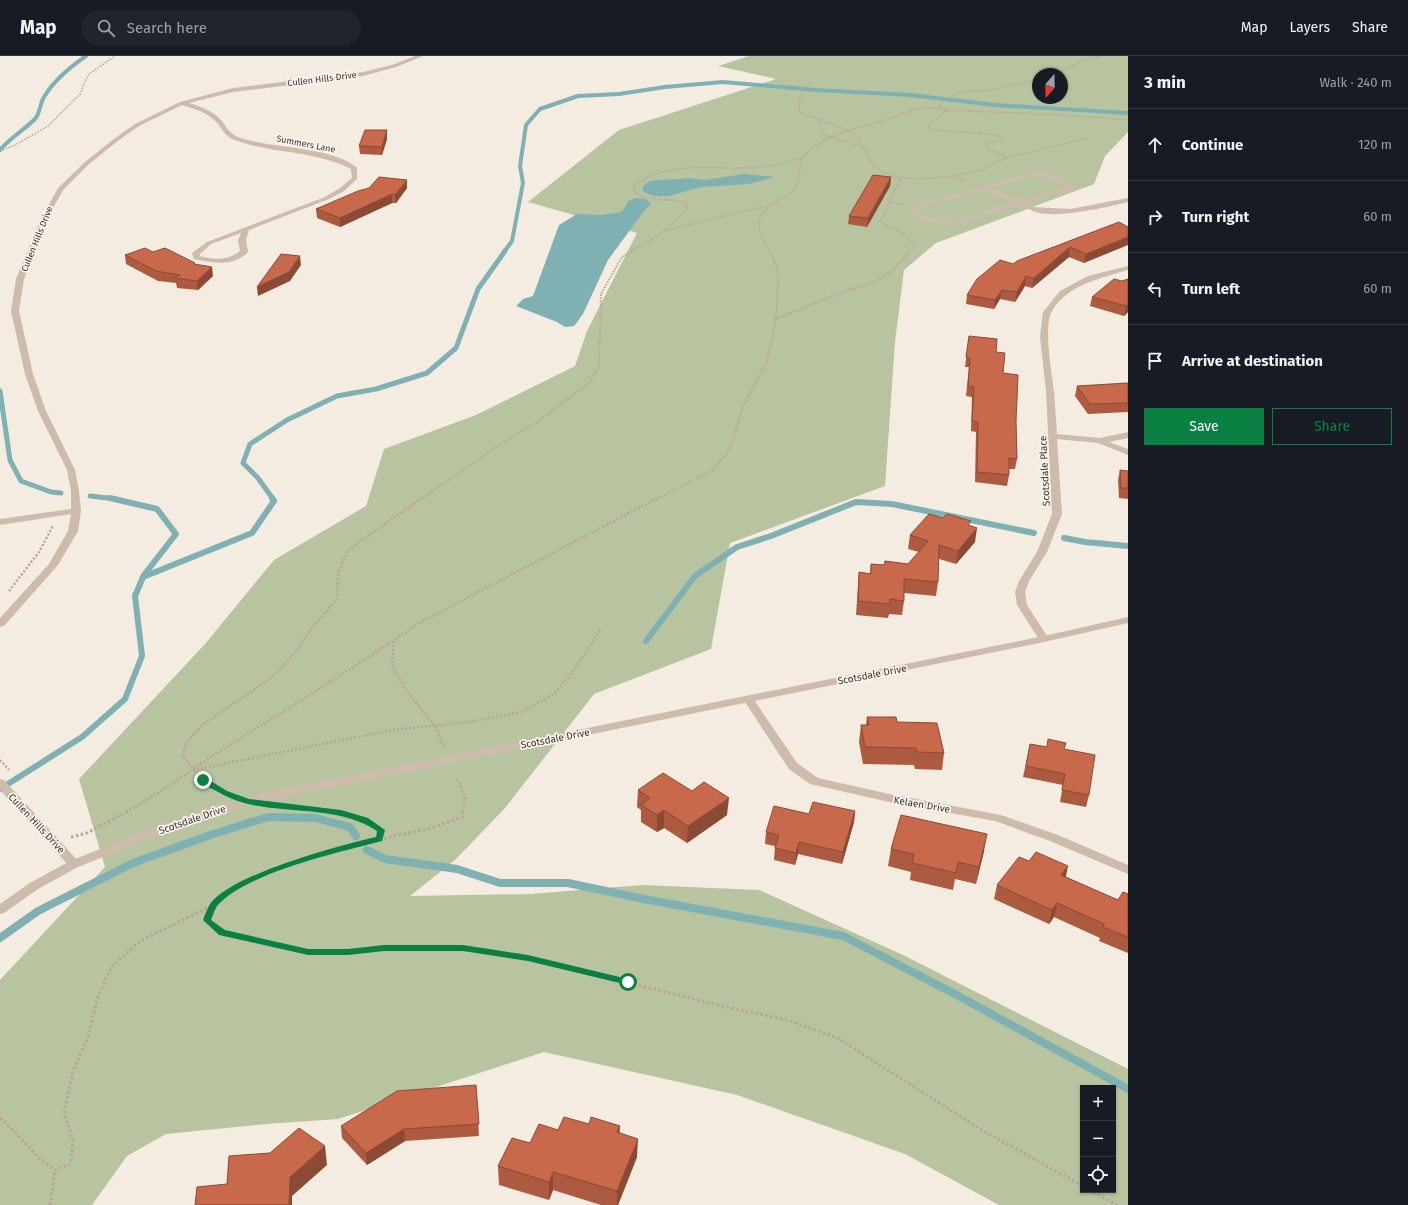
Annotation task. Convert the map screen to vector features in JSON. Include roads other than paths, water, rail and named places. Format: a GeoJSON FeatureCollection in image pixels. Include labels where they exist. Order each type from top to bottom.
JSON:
{"type":"FeatureCollection","features":[{"type":"Feature","properties":{"kind":"street","name":"Cullen Hills Drive"},"geometry":{"type":"LineString","coordinates":[[0,624],[53,565],[73,531],[76,511],[75,491],[71,470],[42,411],[29,374],[15,311],[20,279],[42,221],[60,189],[72,176],[117,139],[137,125],[182,103],[233,90],[362,74],[394,66],[420,56]]}},
{"type":"Feature","properties":{"kind":"street","name":"Summers Lane"},"geometry":{"type":"LineString","coordinates":[[182,103],[214,116],[221,122],[229,135],[240,140],[329,157],[345,162],[354,168],[355,178],[349,185],[339,192],[246,230],[209,243],[196,253],[197,256],[216,261],[239,256],[244,252],[242,240],[246,230]]}},
{"type":"Feature","properties":{"kind":"street"},"geometry":{"type":"LineString","coordinates":[[1038,173],[1045,174],[1069,185],[1070,188],[955,221],[941,222],[928,220],[919,217],[915,213],[915,209],[919,206],[982,189],[1038,173]]}},
{"type":"Feature","properties":{"kind":"street"},"geometry":{"type":"LineString","coordinates":[[982,189],[1033,209],[1057,213],[1077,212],[1128,200]]}},
{"type":"Feature","properties":{"kind":"street","name":"Scotsdale Place"},"geometry":{"type":"LineString","coordinates":[[1044,639],[1022,605],[1020,592],[1024,581],[1042,552],[1057,514],[1053,436],[1044,337],[1048,311],[1063,293],[1091,278],[1128,268]]}},
{"type":"Feature","properties":{"kind":"street"},"geometry":{"type":"LineString","coordinates":[[1100,441],[1128,435]]}},
{"type":"Feature","properties":{"kind":"street"},"geometry":{"type":"LineString","coordinates":[[1053,436],[1100,441],[1128,452]]}},
{"type":"Feature","properties":{"kind":"street"},"geometry":{"type":"LineString","coordinates":[[0,522],[76,511]]}},
{"type":"Feature","properties":{"kind":"street","name":"Scotsdale Drive"},"geometry":{"type":"LineString","coordinates":[[0,910],[34,886],[74,864],[177,823],[220,808],[248,801],[1044,639],[1128,620]]}},
{"type":"Feature","properties":{"kind":"street","name":"Kelaen Drive"},"geometry":{"type":"LineString","coordinates":[[748,699],[793,766],[814,781],[888,798],[997,818],[1054,838],[1128,870]]}},
{"type":"Feature","properties":{"kind":"street","name":"Cullen Hills Drive"},"geometry":{"type":"LineString","coordinates":[[0,783],[74,864]]}},
{"type":"Feature","properties":{"kind":"water"},"geometry":{"type":"Polygon","coordinates":[[[744,174],[774,177],[749,184],[701,187],[669,196],[654,196],[643,192],[643,186],[650,181],[689,178],[706,180],[744,174]]]}},
{"type":"Feature","properties":{"kind":"water"},"geometry":{"type":"Polygon","coordinates":[[[636,198],[646,199],[651,204],[644,211],[608,260],[583,314],[574,326],[565,327],[557,322],[516,306],[523,299],[533,296],[559,225],[577,214],[602,215],[621,212],[628,201],[636,198]]]}},
{"type":"Feature","properties":{"kind":"waterway"},"geometry":{"type":"LineString","coordinates":[[0,150],[35,119],[44,97],[57,79],[86,56]]}},
{"type":"Feature","properties":{"kind":"waterway"},"geometry":{"type":"LineString","coordinates":[[504,252],[512,241],[523,183],[520,166],[526,125],[540,109],[578,96],[619,94],[665,87],[723,82],[816,90],[911,95],[994,105],[1128,113]]}},
{"type":"Feature","properties":{"kind":"waterway"},"geometry":{"type":"LineString","coordinates":[[273,499],[258,478],[243,463],[250,444],[287,420],[337,396],[376,389],[427,373],[456,348],[478,289],[505,251]]}},
{"type":"Feature","properties":{"kind":"waterway"},"geometry":{"type":"LineString","coordinates":[[0,391],[10,460],[21,481],[51,492],[61,493]]}},
{"type":"Feature","properties":{"kind":"waterway"},"geometry":{"type":"LineString","coordinates":[[90,496],[113,499]]}},
{"type":"Feature","properties":{"kind":"waterway"},"geometry":{"type":"LineString","coordinates":[[0,789],[82,737],[125,699],[142,656],[135,596],[143,577],[252,533],[274,501],[272,498]]}},
{"type":"Feature","properties":{"kind":"waterway"},"geometry":{"type":"LineString","coordinates":[[113,499],[157,509],[176,534],[144,575]]}},
{"type":"Feature","properties":{"kind":"waterway"},"geometry":{"type":"LineString","coordinates":[[646,641],[695,576],[737,547],[771,536],[856,502],[892,504],[1034,533]]}},
{"type":"Feature","properties":{"kind":"waterway"},"geometry":{"type":"LineString","coordinates":[[1064,538],[1085,542],[1128,546]]}},
{"type":"Feature","properties":{"kind":"waterway"},"geometry":{"type":"LineString","coordinates":[[0,938],[38,911],[133,863],[213,834],[268,817],[315,818],[350,827],[356,836]]}},
{"type":"Feature","properties":{"kind":"waterway"},"geometry":{"type":"LineString","coordinates":[[367,850],[385,859],[457,869],[500,883],[568,883],[644,899],[843,936],[955,994],[1128,1089]]}}]}
